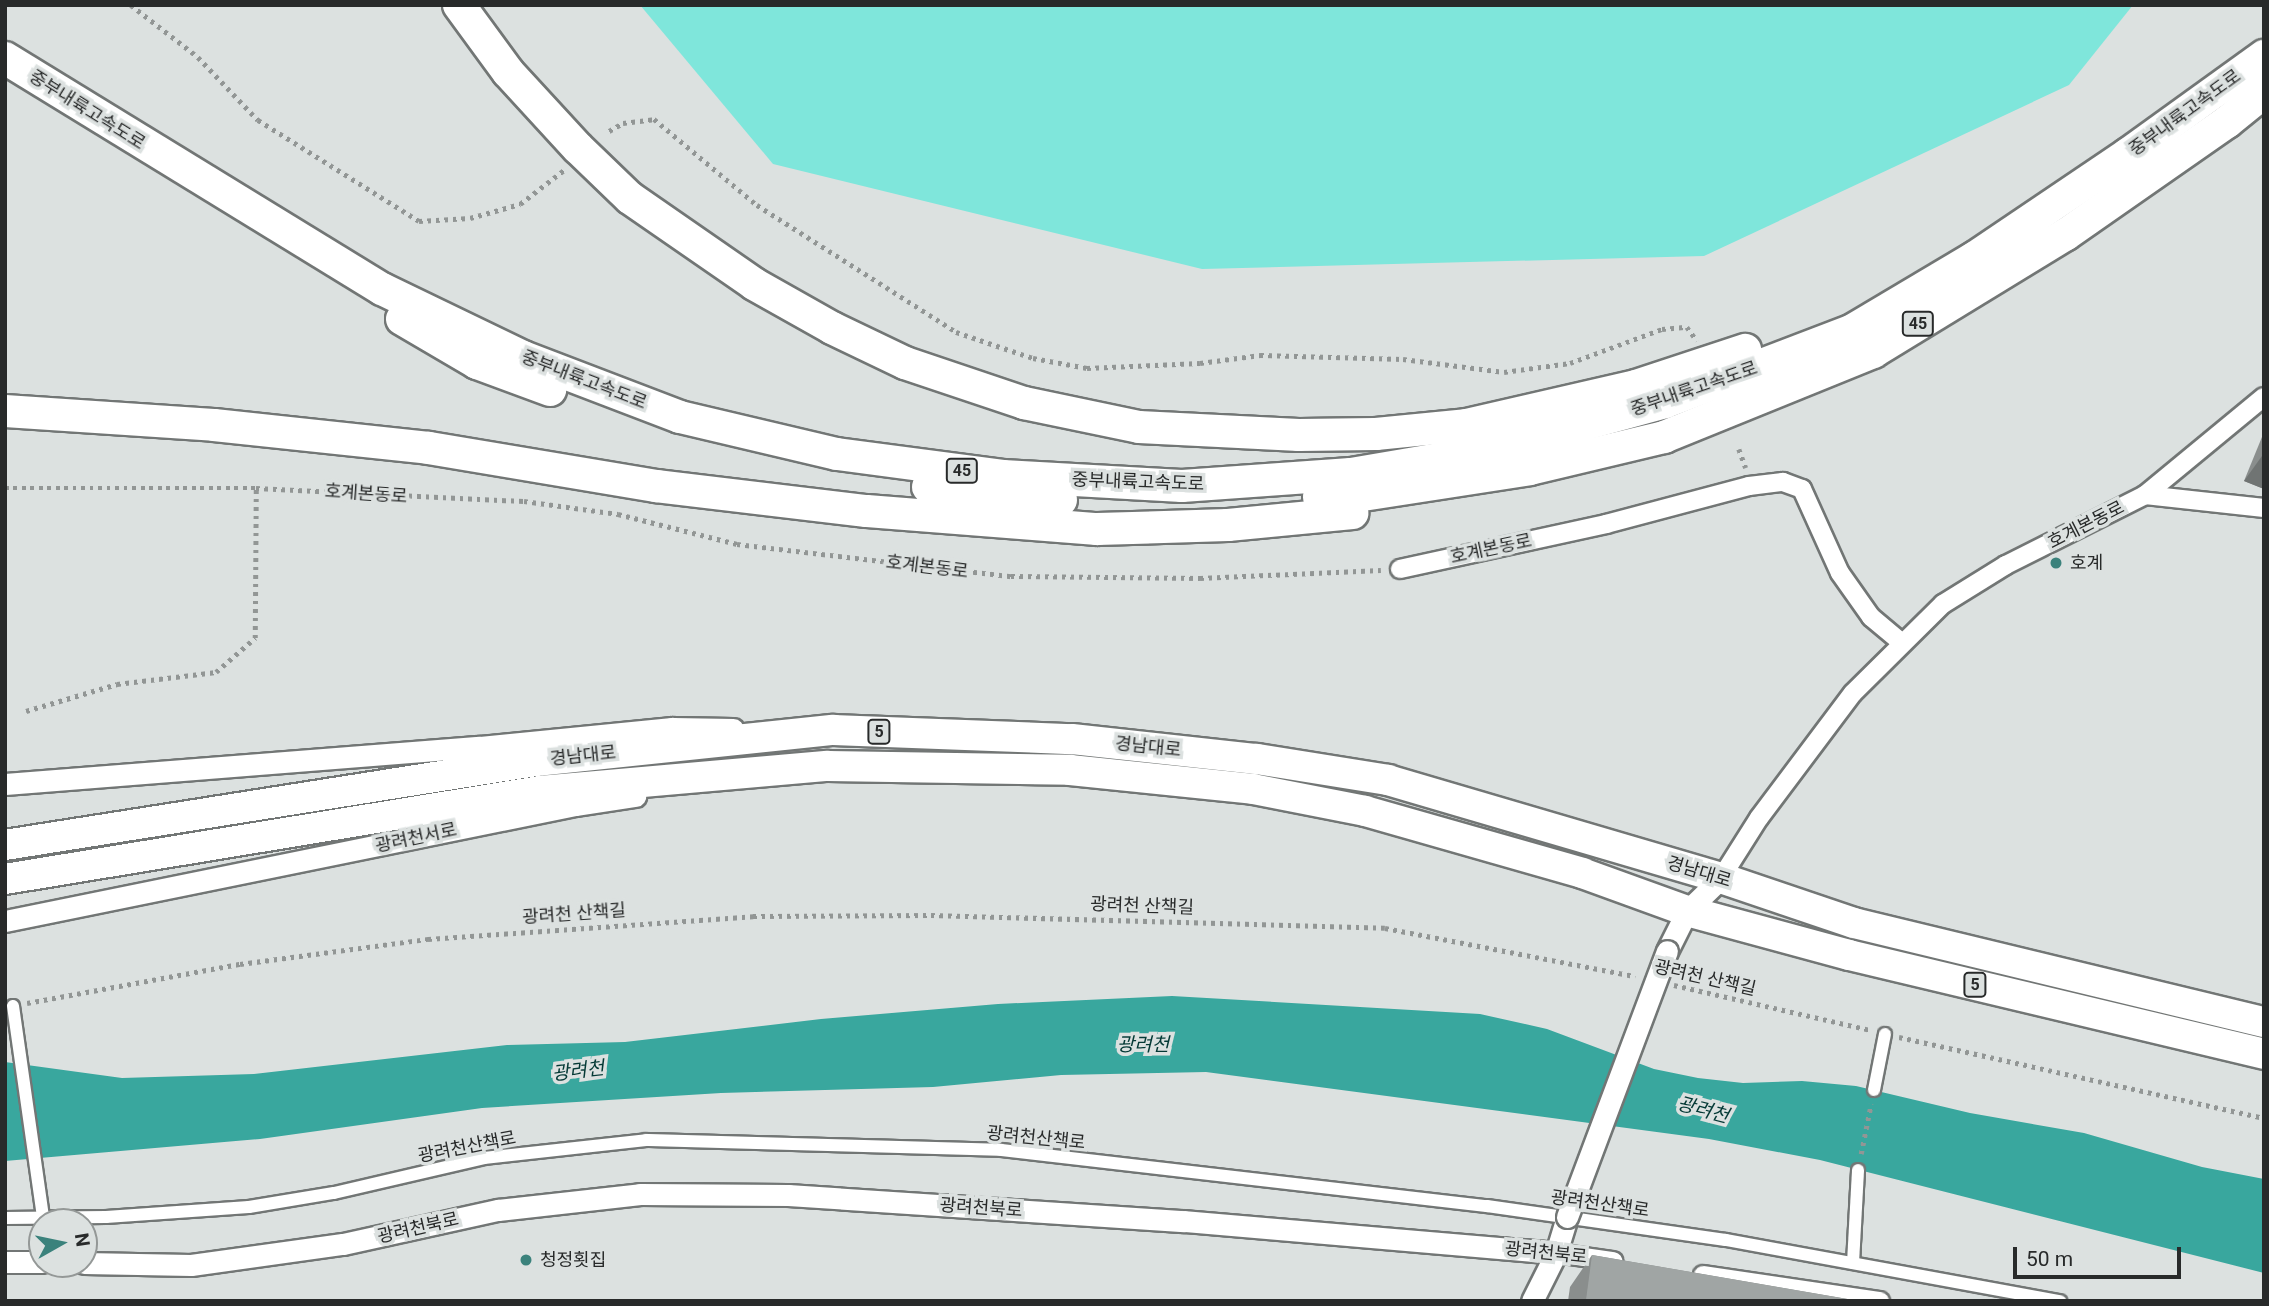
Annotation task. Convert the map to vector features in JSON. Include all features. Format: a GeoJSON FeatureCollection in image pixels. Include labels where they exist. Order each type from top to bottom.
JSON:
{"type":"FeatureCollection","features":[{"type":"Feature","properties":{"kind":"highway"},"geometry":{"type":"LineString","coordinates":[[459,5],[508,72],[578,148],[630,198],[754,284],[832,328],[905,363],[1024,403],[1139,427],[1299,435],[1376,434],[1466,425],[1636,386],[1828,323],[1974,258]]}},
{"type":"Feature","properties":{"kind":"highway","name":"중부내륙고속도로"},"geometry":{"type":"LineString","coordinates":[[5,58],[382,289],[523,356],[680,416],[837,454],[1003,476],[1182,486],[1351,474],[1486,451],[1665,402],[1851,331],[1974,258],[2264,56]]}},
{"type":"Feature","properties":{"kind":"highway","name":"중부내륙고속도로"},"geometry":{"type":"LineString","coordinates":[[5,79],[363,297],[477,363],[616,415],[769,460],[998,499],[1205,503],[1363,495],[1530,469],[1664,437],[1872,352],[2066,235],[2227,122],[2264,92]]}},
{"type":"Feature","properties":{"kind":"highway"},"geometry":{"type":"LineString","coordinates":[[5,411],[214,425],[429,448],[656,486],[814,505],[1097,529],[1228,525],[1366,512],[1530,469]]}},
{"type":"Feature","properties":{"kind":"highway","name":"경남대로"},"geometry":{"type":"LineString","coordinates":[[17,844],[536,761],[833,730],[1072,739],[1257,759],[1388,780],[1721,878],[1854,923],[2264,1022]]}},
{"type":"Feature","properties":{"kind":"highway","name":"경남대로"},"geometry":{"type":"LineString","coordinates":[[18,878],[540,791],[828,766],[1070,770],[1253,789],[1365,811],[1582,873],[1687,911],[1849,955],[2264,1054]]}},
{"type":"Feature","properties":{"kind":"street","name":"호계본동로"},"geometry":{"type":"LineString","coordinates":[[1721,878],[1759,818],[1853,693],[1943,604],[2006,565],[2145,495],[2264,397]]}},
{"type":"Feature","properties":{"kind":"street","name":"호계본동로"},"geometry":{"type":"LineString","coordinates":[[1400,569],[1606,524],[1749,486],[1783,482],[1802,489],[1840,573],[1871,617],[1902,643]]}},
{"type":"Feature","properties":{"kind":"street"},"geometry":{"type":"LineString","coordinates":[[2145,495],[2264,508]]}},
{"type":"Feature","properties":{"kind":"street"},"geometry":{"type":"LineString","coordinates":[[5,784],[480,747],[672,728],[833,730]]}},
{"type":"Feature","properties":{"kind":"street","name":"광려천서로"},"geometry":{"type":"LineString","coordinates":[[5,921],[575,805],[828,766]]}},
{"type":"Feature","properties":{"kind":"street"},"geometry":{"type":"LineString","coordinates":[[1532,1301],[1556,1253],[1667,951],[1687,911],[1721,878]]}},
{"type":"Feature","properties":{"kind":"street"},"geometry":{"type":"LineString","coordinates":[[13,1006],[42,1208]]}},
{"type":"Feature","properties":{"kind":"street"},"geometry":{"type":"LineString","coordinates":[[1874,1090],[1885,1034]]}},
{"type":"Feature","properties":{"kind":"street","name":"광려천산책로"},"geometry":{"type":"LineString","coordinates":[[98,1217],[250,1207],[334,1193],[484,1158],[646,1140],[1001,1150],[1567,1217],[1853,1262],[2060,1301]]}},
{"type":"Feature","properties":{"kind":"street"},"geometry":{"type":"LineString","coordinates":[[1853,1262],[1858,1170]]}},
{"type":"Feature","properties":{"kind":"street","name":"광려천북로"},"geometry":{"type":"LineString","coordinates":[[98,1263],[191,1265],[343,1244],[498,1210],[640,1194],[788,1195],[1184,1221],[1556,1253],[1637,1265]]}},
{"type":"Feature","properties":{"kind":"street","name":"광려천산책로"},"geometry":{"type":"LineString","coordinates":[[5,1218],[28,1217]]}},
{"type":"Feature","properties":{"kind":"street"},"geometry":{"type":"LineString","coordinates":[[5,1262],[28,1262]]}},
{"type":"Feature","properties":{"kind":"street"},"geometry":{"type":"LineString","coordinates":[[1691,1273],[1880,1301]]}},
{"type":"Feature","properties":{"kind":"path"},"geometry":{"type":"LineString","coordinates":[[131,5],[198,57],[258,120],[419,221],[470,218],[520,204],[567,169]]}},
{"type":"Feature","properties":{"kind":"path"},"geometry":{"type":"LineString","coordinates":[[609,131],[623,123],[654,119],[757,205],[956,332],[1033,358],[1087,368],[1200,363],[1260,355],[1403,359],[1504,372],[1570,363],[1662,329],[1687,327],[1701,348]]}},
{"type":"Feature","properties":{"kind":"path","name":"호계본동로"},"geometry":{"type":"LineString","coordinates":[[5,488],[256,488],[524,501],[618,514],[737,544],[1011,576],[1200,578],[1400,569]]}},
{"type":"Feature","properties":{"kind":"path"},"geometry":{"type":"LineString","coordinates":[[26,711],[117,684],[216,672],[255,638],[256,488]]}},
{"type":"Feature","properties":{"kind":"path","name":"광려천 산책길"},"geometry":{"type":"LineString","coordinates":[[13,1006],[240,964],[428,939],[753,916],[931,915],[1385,928],[1636,976]]}},
{"type":"Feature","properties":{"kind":"path","name":"광려천 산책길"},"geometry":{"type":"LineString","coordinates":[[1662,982],[2264,1118]]}},
{"type":"Feature","properties":{"kind":"path"},"geometry":{"type":"LineString","coordinates":[[1858,1170],[1874,1090]]}},
{"type":"Feature","properties":{"kind":"shaded area"},"geometry":{"type":"Polygon","coordinates":[[[640,5],[2133,5],[2069,85],[1704,256],[1202,269],[773,164],[640,5]]]}},
{"type":"Feature","properties":{"kind":"water","name":"광려천"},"geometry":{"type":"Polygon","coordinates":[[[1172,996],[1480,1014],[1547,1029],[1654,1069],[1698,1078],[1743,1083],[1802,1081],[1856,1086],[1970,1113],[2084,1133],[2202,1167],[2264,1179],[2264,1273],[1820,1160],[1709,1139],[1206,1072],[1061,1075],[933,1087],[721,1093],[482,1108],[260,1139],[5,1161],[5,1062],[122,1078],[254,1074],[507,1045],[625,1042],[821,1019],[998,1004],[1172,996]]]}},
{"type":"Feature","properties":{"kind":"building"},"geometry":{"type":"Polygon","coordinates":[[[1592,1255],[1859,1301],[1591,1301],[1586,1300],[1592,1255]]]}},
{"type":"Feature","properties":{"kind":"place","name":"호계"},"geometry":{"type":"Point","coordinates":[2056,563]}},
{"type":"Feature","properties":{"kind":"place","name":"청정횟집"},"geometry":{"type":"Point","coordinates":[526,1260]}}]}
